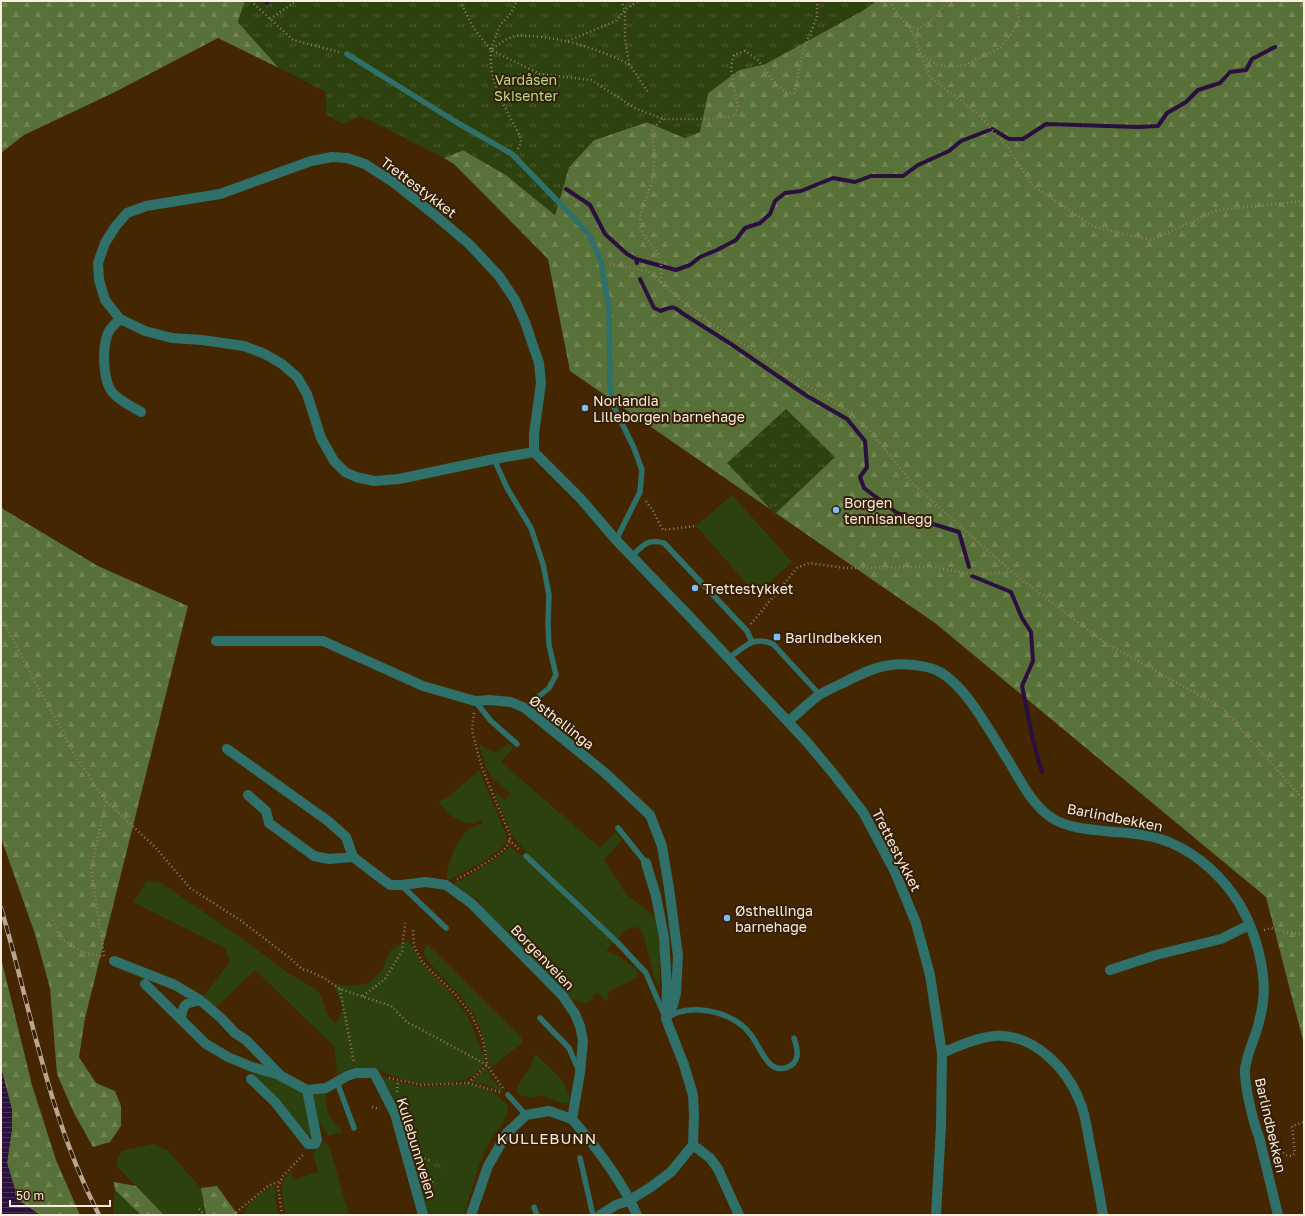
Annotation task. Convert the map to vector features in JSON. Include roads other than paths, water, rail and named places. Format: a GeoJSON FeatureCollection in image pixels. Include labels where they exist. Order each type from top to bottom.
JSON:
{"type":"FeatureCollection","features":[{"type":"Feature","properties":{"kind":"street","name":"Trettestykket"},"geometry":{"type":"LineString","coordinates":[[534,452],[399,479],[374,481],[356,477],[345,472],[334,461],[321,438],[307,394],[297,377],[282,364],[266,354],[244,346],[202,340],[172,338],[145,331],[120,319],[105,300],[99,280],[98,263],[105,243],[115,227],[128,213],[146,206],[220,194],[311,161],[332,157],[347,158],[365,164],[393,182],[468,244],[498,276],[515,300],[525,322],[539,363],[541,382],[534,434],[534,452],[581,499],[616,540],[729,658],[832,772],[863,812],[894,872],[916,923],[930,975],[942,1053],[941,1126],[936,1215]]}},
{"type":"Feature","properties":{"kind":"street"},"geometry":{"type":"LineString","coordinates":[[120,319],[108,333],[104,350],[107,383],[114,395],[141,412]]}},
{"type":"Feature","properties":{"kind":"street","name":"Østhellinga"},"geometry":{"type":"LineString","coordinates":[[216,641],[323,641],[423,686],[475,701],[490,700],[511,702],[525,708],[604,772],[650,815],[662,846],[678,956],[676,993],[673,1005],[666,1019]]}},
{"type":"Feature","properties":{"kind":"street","name":"Barlindbekken"},"geometry":{"type":"LineString","coordinates":[[788,722],[820,695],[862,672],[886,665],[904,664],[921,666],[938,671],[955,684],[973,704],[1028,793],[1040,808],[1052,819],[1088,830],[1124,832],[1170,842],[1208,866],[1240,904],[1258,946],[1264,985],[1263,1002],[1257,1027],[1246,1060],[1245,1072],[1255,1127],[1259,1137],[1278,1215]]}},
{"type":"Feature","properties":{"kind":"street"},"geometry":{"type":"LineString","coordinates":[[227,749],[328,820],[346,837],[353,857],[329,859],[314,856],[269,823],[266,811],[248,795]]}},
{"type":"Feature","properties":{"kind":"street","name":"Borgenveien"},"geometry":{"type":"LineString","coordinates":[[353,857],[390,885],[426,882],[446,885],[471,902],[562,995],[575,1014],[580,1026],[583,1040],[580,1073],[572,1119]]}},
{"type":"Feature","properties":{"kind":"street"},"geometry":{"type":"LineString","coordinates":[[600,1215],[616,1205],[630,1200],[671,1172],[693,1145],[693,1095],[684,1066],[666,1019],[667,987],[664,937],[656,896],[646,864]]}},
{"type":"Feature","properties":{"kind":"street"},"geometry":{"type":"LineString","coordinates":[[1110,970],[1221,939],[1249,925]]}},
{"type":"Feature","properties":{"kind":"street"},"geometry":{"type":"LineString","coordinates":[[114,961],[175,985],[200,1000],[221,1018],[235,1033],[246,1040],[281,1076]]}},
{"type":"Feature","properties":{"kind":"street"},"geometry":{"type":"LineString","coordinates":[[145,984],[206,1044],[228,1057],[252,1067],[281,1076],[307,1090],[326,1088],[337,1082]]}},
{"type":"Feature","properties":{"kind":"street"},"geometry":{"type":"LineString","coordinates":[[181,1018],[183,1007],[188,1002],[200,1000]]}},
{"type":"Feature","properties":{"kind":"street"},"geometry":{"type":"LineString","coordinates":[[942,1053],[974,1040],[994,1036],[1011,1038],[1031,1044],[1061,1068],[1070,1080],[1081,1102],[1103,1215]]}},
{"type":"Feature","properties":{"kind":"street","name":"Kullebunnveien"},"geometry":{"type":"LineString","coordinates":[[337,1082],[346,1076],[356,1073],[374,1073],[395,1114],[423,1215]]}},
{"type":"Feature","properties":{"kind":"street"},"geometry":{"type":"LineString","coordinates":[[251,1079],[275,1102],[308,1144],[315,1144],[317,1140],[316,1132],[307,1090]]}},
{"type":"Feature","properties":{"kind":"street"},"geometry":{"type":"LineString","coordinates":[[471,1215],[488,1166],[506,1133],[526,1115],[549,1111],[572,1119],[596,1147],[630,1200],[637,1215]]}},
{"type":"Feature","properties":{"kind":"street"},"geometry":{"type":"LineString","coordinates":[[693,1145],[710,1158],[718,1169],[739,1215]]}},
{"type":"Feature","properties":{"kind":"lane"},"geometry":{"type":"LineString","coordinates":[[347,54],[456,122],[512,154],[590,236],[601,262],[609,308],[610,385],[613,405],[634,448],[642,470],[640,492],[616,540]]}},
{"type":"Feature","properties":{"kind":"lane"},"geometry":{"type":"LineString","coordinates":[[494,459],[507,488],[531,528],[543,564],[549,595],[549,645],[556,675],[549,688],[525,708]]}},
{"type":"Feature","properties":{"kind":"lane"},"geometry":{"type":"LineString","coordinates":[[632,556],[647,542],[657,541],[664,543],[747,631],[752,642]]}},
{"type":"Feature","properties":{"kind":"lane"},"geometry":{"type":"LineString","coordinates":[[729,658],[748,644],[758,640],[765,640],[773,644],[820,695]]}},
{"type":"Feature","properties":{"kind":"lane"},"geometry":{"type":"LineString","coordinates":[[475,701],[491,720],[517,744]]}},
{"type":"Feature","properties":{"kind":"lane"},"geometry":{"type":"LineString","coordinates":[[618,828],[646,864]]}},
{"type":"Feature","properties":{"kind":"lane"},"geometry":{"type":"LineString","coordinates":[[526,856],[618,943],[646,973],[666,1019],[677,1012],[687,1010],[730,1016],[751,1034],[767,1061],[778,1069],[790,1067],[795,1063],[797,1050],[794,1038]]}},
{"type":"Feature","properties":{"kind":"lane"},"geometry":{"type":"LineString","coordinates":[[401,885],[446,928]]}},
{"type":"Feature","properties":{"kind":"lane"},"geometry":{"type":"LineString","coordinates":[[540,1018],[569,1048],[580,1073]]}},
{"type":"Feature","properties":{"kind":"lane"},"geometry":{"type":"LineString","coordinates":[[337,1082],[354,1128]]}},
{"type":"Feature","properties":{"kind":"lane"},"geometry":{"type":"LineString","coordinates":[[508,1095],[526,1115]]}},
{"type":"Feature","properties":{"kind":"lane"},"geometry":{"type":"LineString","coordinates":[[580,1158],[593,1215]]}},
{"type":"Feature","properties":{"kind":"lane"},"geometry":{"type":"LineString","coordinates":[[534,1207],[537,1215]]}},
{"type":"Feature","properties":{"kind":"waterway"},"geometry":{"type":"LineString","coordinates":[[636,259],[676,270],[690,265],[700,257],[736,240],[745,228],[760,223],[770,214],[775,201],[785,193],[801,191],[833,178],[855,182],[871,176],[903,176],[918,165],[949,151],[961,141],[992,129],[1009,139],[1023,139],[1046,124],[1138,127],[1158,126],[1167,113],[1186,102],[1198,90],[1220,83],[1230,72],[1246,70],[1252,59],[1275,47]]}},
{"type":"Feature","properties":{"kind":"waterway","name":"Barlindbekken"},"geometry":{"type":"LineString","coordinates":[[566,189],[590,205],[605,234],[627,254],[636,259],[637,263]]}},
{"type":"Feature","properties":{"kind":"waterway","name":"Barlindbekken"},"geometry":{"type":"LineString","coordinates":[[640,279],[654,308],[661,311],[670,308],[676,309],[731,344],[807,396],[847,419],[865,441],[867,467],[860,477],[864,488],[897,513],[959,532],[969,567]]}},
{"type":"Feature","properties":{"kind":"waterway","name":"Barlindbekken"},"geometry":{"type":"LineString","coordinates":[[972,576],[1011,592],[1022,618],[1031,632],[1033,661],[1022,686],[1033,740],[1042,772]]}},
{"type":"Feature","properties":{"kind":"railway"},"geometry":{"type":"LineString","coordinates":[[1,908],[42,1064],[54,1102],[81,1178],[99,1215]]}},
{"type":"Feature","properties":{"kind":"place","name":"Norlandia Lilleborgen barnehage"},"geometry":{"type":"Point","coordinates":[585,408]}},
{"type":"Feature","properties":{"kind":"place","name":"Borgen tennisanlegg"},"geometry":{"type":"Point","coordinates":[836,510]}},
{"type":"Feature","properties":{"kind":"place","name":"Trettestykket"},"geometry":{"type":"Point","coordinates":[695,588]}},
{"type":"Feature","properties":{"kind":"place","name":"Barlindbekken"},"geometry":{"type":"Point","coordinates":[777,637]}},
{"type":"Feature","properties":{"kind":"place","name":"Østhellinga barnehage"},"geometry":{"type":"Point","coordinates":[727,918]}},
{"type":"Feature","properties":{"kind":"district","name":"KULLEBUNN"},"geometry":{"type":"Point","coordinates":[547,1138]}},
{"type":"Feature","properties":{"kind":"park label","name":"Vardåsen Skisenter"},"geometry":{"type":"Point","coordinates":[526,88]}}]}
